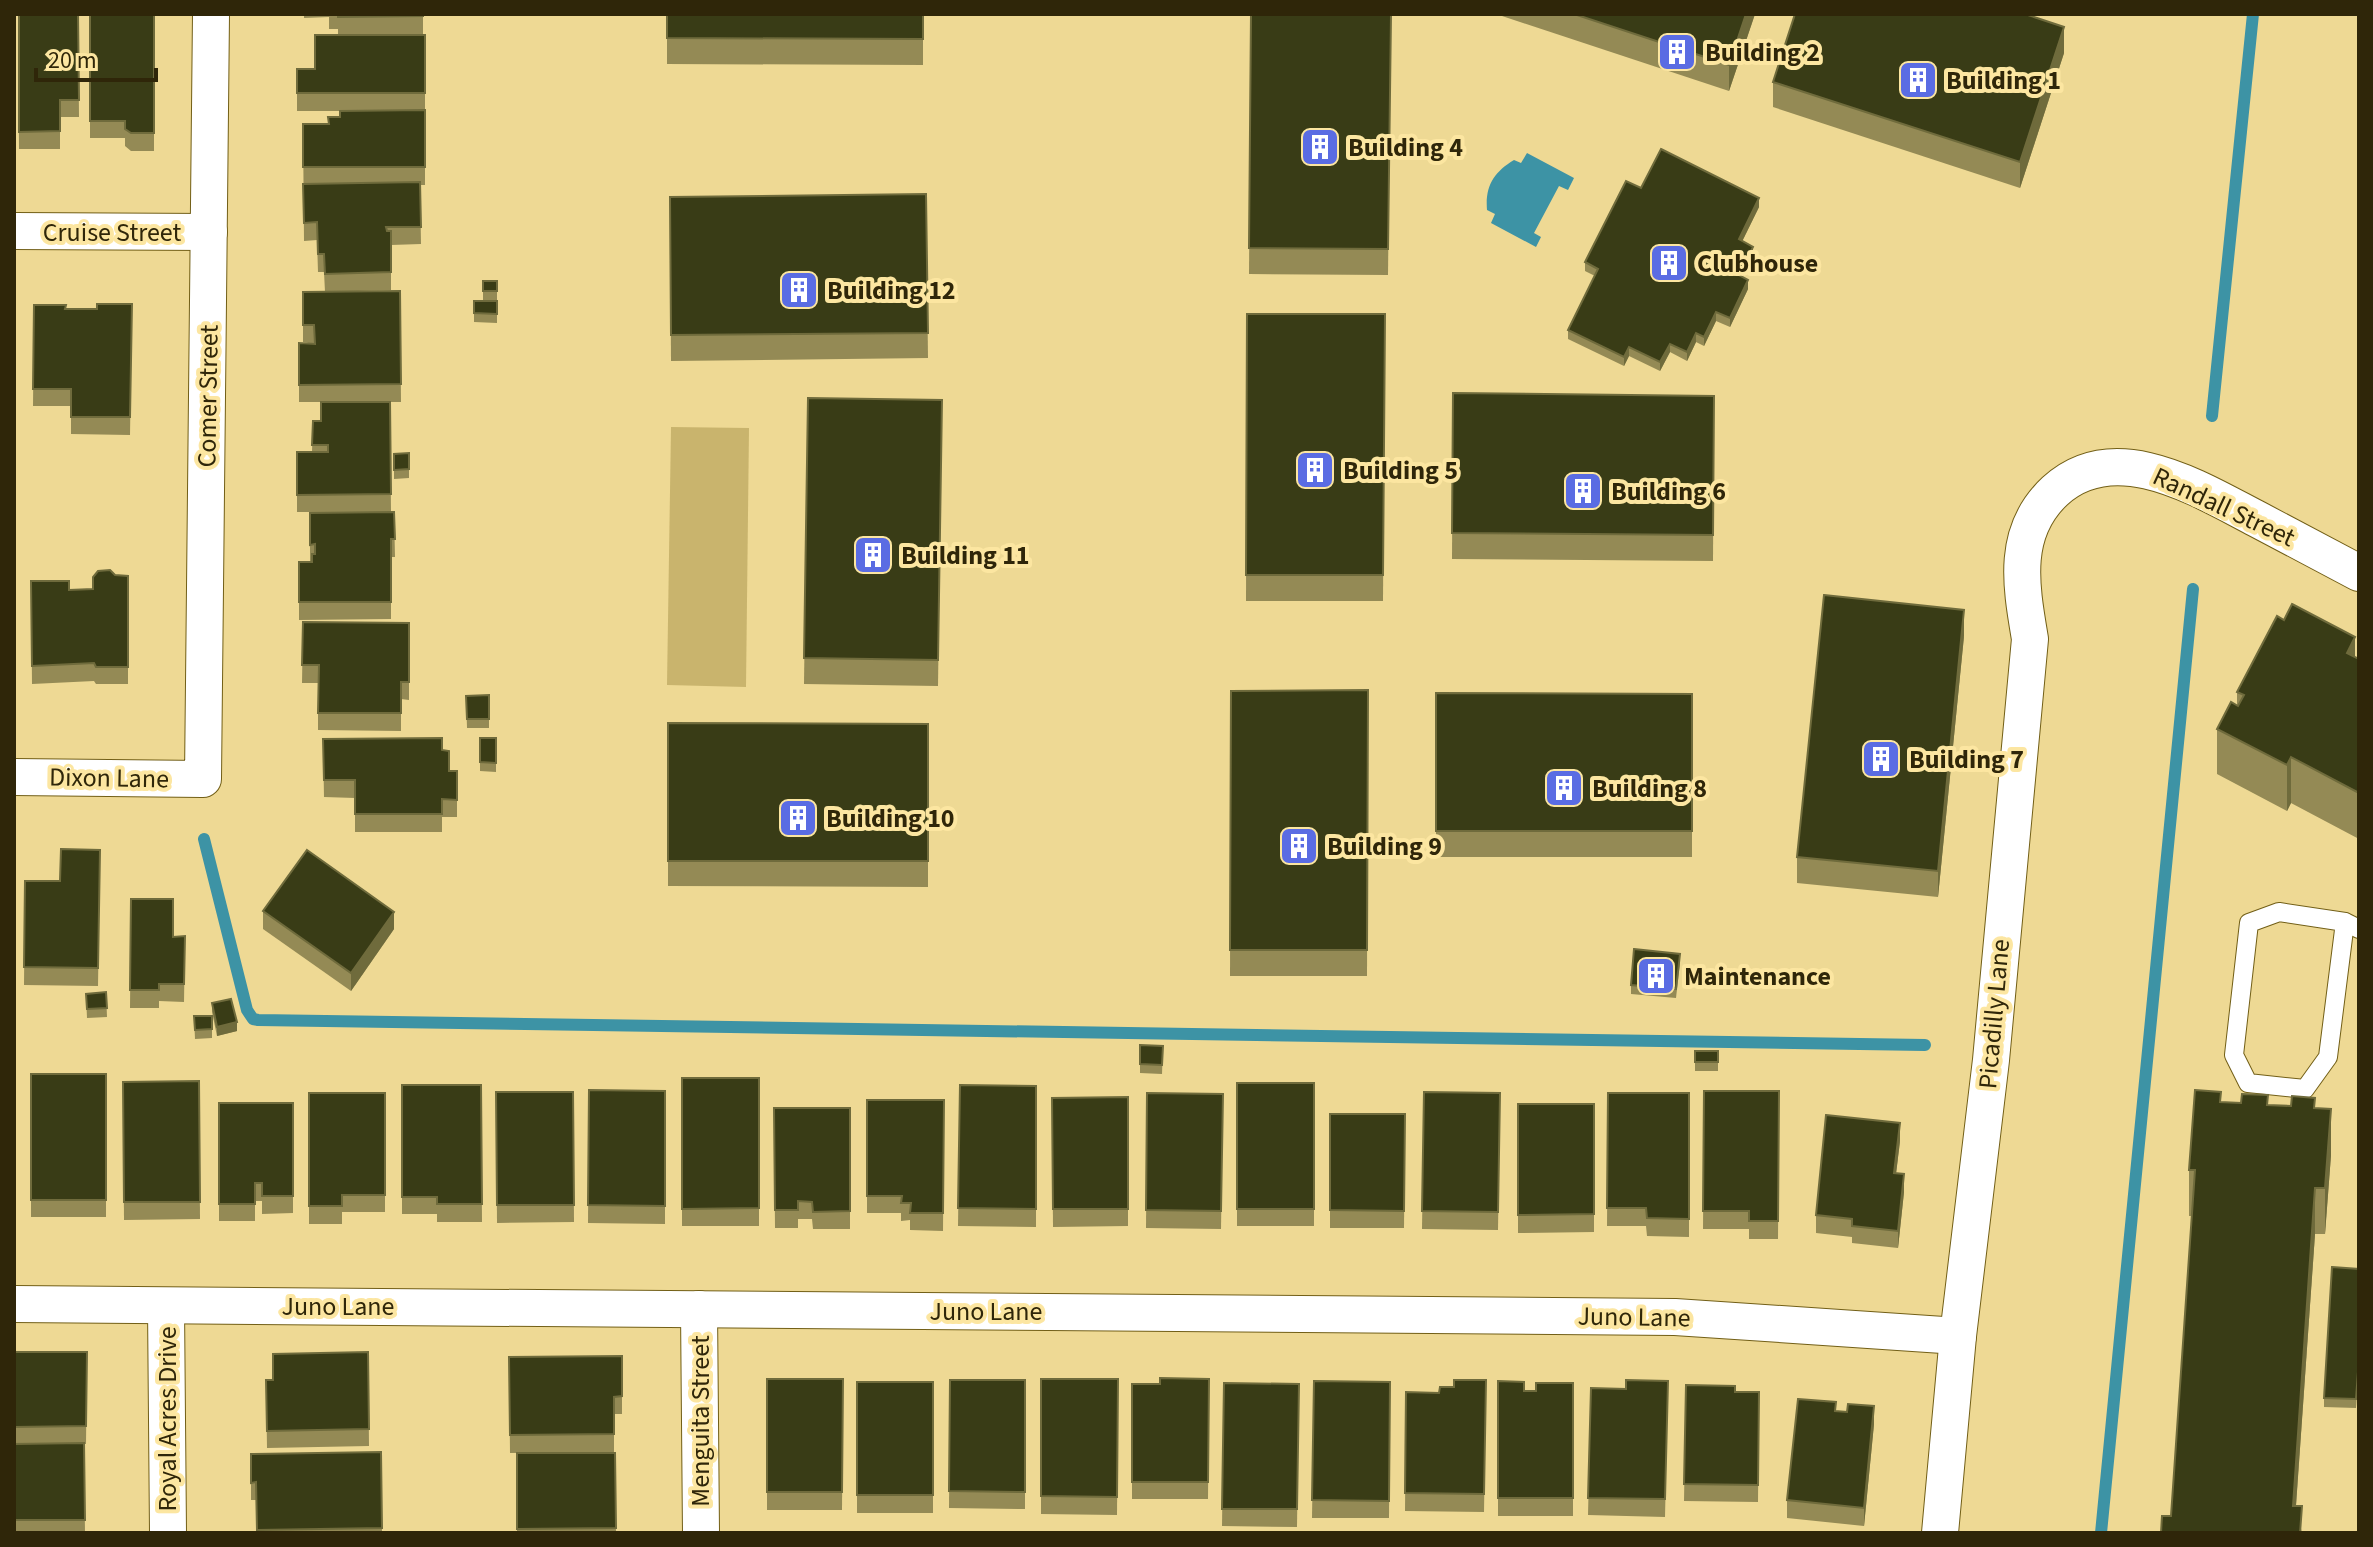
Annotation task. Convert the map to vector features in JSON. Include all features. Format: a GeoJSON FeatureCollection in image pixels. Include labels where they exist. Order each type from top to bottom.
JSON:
{"type":"FeatureCollection","features":[{"type":"Feature","properties":{"kind":"street","name":"Comer Street"},"geometry":{"type":"LineString","coordinates":[[203,779],[211,14]]}},
{"type":"Feature","properties":{"kind":"street","name":"Cruise Street"},"geometry":{"type":"LineString","coordinates":[[14,231],[209,232]]}},
{"type":"Feature","properties":{"kind":"street","name":"Randall Street"},"geometry":{"type":"LineString","coordinates":[[2045,501],[2066,482],[2091,471],[2121,468],[2149,470],[2215,497],[2359,573]]}},
{"type":"Feature","properties":{"kind":"street","name":"Picadilly Lane"},"geometry":{"type":"LineString","coordinates":[[1940,1533],[1958,1336],[1991,1060],[2030,639],[2021,580],[2022,549],[2031,523],[2045,501]]}},
{"type":"Feature","properties":{"kind":"street","name":"Dixon Lane"},"geometry":{"type":"LineString","coordinates":[[14,777],[203,779]]}},
{"type":"Feature","properties":{"kind":"street","name":"Juno Lane"},"geometry":{"type":"LineString","coordinates":[[14,1304],[1675,1317],[1958,1336]]}},
{"type":"Feature","properties":{"kind":"street","name":"Royal Acres Drive"},"geometry":{"type":"LineString","coordinates":[[166,1306],[168,1533]]}},
{"type":"Feature","properties":{"kind":"street","name":"Menguita Street"},"geometry":{"type":"LineString","coordinates":[[699,1309],[701,1533]]}},
{"type":"Feature","properties":{"kind":"lane"},"geometry":{"type":"LineString","coordinates":[[2279,912],[2352,926],[2328,1057],[2305,1089],[2248,1083],[2234,1055],[2249,923],[2279,912]]}},
{"type":"Feature","properties":{"kind":"shaded area"},"geometry":{"type":"Polygon","coordinates":[[[671,427],[749,428],[746,687],[667,685],[671,427]]]}},
{"type":"Feature","properties":{"kind":"water"},"geometry":{"type":"Polygon","coordinates":[[[1527,153],[1574,178],[1568,190],[1559,186],[1534,233],[1541,237],[1536,247],[1491,223],[1495,214],[1487,210],[1489,187],[1496,175],[1514,160],[1521,163],[1527,153]]]}},
{"type":"Feature","properties":{"kind":"building"},"geometry":{"type":"Polygon","coordinates":[[[19,14],[78,14],[79,100],[60,100],[60,131],[19,132],[19,14]]]}},
{"type":"Feature","properties":{"kind":"building"},"geometry":{"type":"Polygon","coordinates":[[[90,14],[154,14],[154,133],[131,133],[125,129],[125,121],[90,121],[90,14]]]}},
{"type":"Feature","properties":{"kind":"building"},"geometry":{"type":"Polygon","coordinates":[[[338,14],[423,14],[423,16],[338,17],[338,14]]]}},
{"type":"Feature","properties":{"kind":"building"},"geometry":{"type":"Polygon","coordinates":[[[667,14],[923,14],[923,39],[667,38],[667,14]]]}},
{"type":"Feature","properties":{"kind":"building","name":"Building 4"},"geometry":{"type":"Polygon","coordinates":[[[1251,14],[1391,14],[1388,249],[1249,248],[1251,14]]]}},
{"type":"Feature","properties":{"kind":"building"},"geometry":{"type":"Polygon","coordinates":[[[1574,14],[1746,14],[1729,65],[1574,14]]]}},
{"type":"Feature","properties":{"kind":"building","name":"Building 1"},"geometry":{"type":"Polygon","coordinates":[[[1795,14],[2025,14],[2064,27],[2020,162],[1773,82],[1795,14]]]}},
{"type":"Feature","properties":{"kind":"building"},"geometry":{"type":"Polygon","coordinates":[[[315,35],[425,35],[425,93],[297,93],[297,69],[315,69],[315,35]]]}},
{"type":"Feature","properties":{"kind":"building"},"geometry":{"type":"Polygon","coordinates":[[[425,110],[425,167],[303,167],[303,124],[329,124],[328,117],[340,117],[340,111],[425,110]]]}},
{"type":"Feature","properties":{"kind":"building","name":"Clubhouse"},"geometry":{"type":"Polygon","coordinates":[[[1661,149],[1759,198],[1739,239],[1753,247],[1739,275],[1748,280],[1730,318],[1716,312],[1704,337],[1696,333],[1687,352],[1670,344],[1660,362],[1629,347],[1624,357],[1568,330],[1598,269],[1585,262],[1626,181],[1641,188],[1661,149]]]}},
{"type":"Feature","properties":{"kind":"building"},"geometry":{"type":"Polygon","coordinates":[[[420,182],[421,227],[386,227],[387,231],[391,231],[391,272],[325,274],[324,254],[318,254],[317,222],[304,223],[303,184],[420,182]]]}},
{"type":"Feature","properties":{"kind":"building","name":"Building 12"},"geometry":{"type":"Polygon","coordinates":[[[926,194],[928,333],[671,335],[670,197],[926,194]]]}},
{"type":"Feature","properties":{"kind":"building"},"geometry":{"type":"Polygon","coordinates":[[[483,281],[497,281],[497,291],[483,291],[483,281]]]}},
{"type":"Feature","properties":{"kind":"building"},"geometry":{"type":"Polygon","coordinates":[[[400,291],[401,384],[299,385],[299,343],[315,344],[314,325],[303,325],[303,292],[400,291]]]}},
{"type":"Feature","properties":{"kind":"building"},"geometry":{"type":"Polygon","coordinates":[[[474,301],[497,301],[497,314],[474,313],[474,301]]]}},
{"type":"Feature","properties":{"kind":"building"},"geometry":{"type":"Polygon","coordinates":[[[97,304],[132,304],[130,417],[71,417],[71,389],[33,389],[34,305],[97,309],[97,304]]]}},
{"type":"Feature","properties":{"kind":"building","name":"Building 5"},"geometry":{"type":"Polygon","coordinates":[[[1247,314],[1385,314],[1383,575],[1246,575],[1247,314]]]}},
{"type":"Feature","properties":{"kind":"building","name":"Building 6"},"geometry":{"type":"Polygon","coordinates":[[[1453,393],[1714,396],[1713,535],[1452,533],[1453,393]]]}},
{"type":"Feature","properties":{"kind":"building","name":"Building 11"},"geometry":{"type":"Polygon","coordinates":[[[808,398],[942,400],[938,660],[804,658],[808,398]]]}},
{"type":"Feature","properties":{"kind":"building"},"geometry":{"type":"Polygon","coordinates":[[[321,402],[390,402],[391,494],[297,495],[297,452],[328,452],[328,445],[312,445],[313,421],[321,421],[321,402]]]}},
{"type":"Feature","properties":{"kind":"building"},"geometry":{"type":"Polygon","coordinates":[[[409,453],[409,469],[394,470],[394,454],[409,453]]]}},
{"type":"Feature","properties":{"kind":"building"},"geometry":{"type":"Polygon","coordinates":[[[394,512],[391,602],[299,602],[299,562],[312,562],[312,554],[315,554],[315,544],[310,545],[310,513],[394,512]]]}},
{"type":"Feature","properties":{"kind":"building"},"geometry":{"type":"Polygon","coordinates":[[[110,570],[115,575],[128,576],[128,667],[96,667],[94,663],[32,666],[31,581],[69,581],[69,590],[93,589],[93,577],[98,571],[110,570]]]}},
{"type":"Feature","properties":{"kind":"building","name":"Building 7"},"geometry":{"type":"Polygon","coordinates":[[[1824,595],[1964,610],[1938,871],[1797,857],[1824,595]]]}},
{"type":"Feature","properties":{"kind":"building"},"geometry":{"type":"Polygon","coordinates":[[[2292,604],[2355,637],[2347,653],[2359,659],[2359,793],[2291,757],[2287,765],[2217,729],[2231,702],[2238,706],[2244,695],[2237,692],[2277,616],[2284,620],[2292,604]]]}},
{"type":"Feature","properties":{"kind":"building"},"geometry":{"type":"Polygon","coordinates":[[[303,622],[409,623],[409,682],[401,682],[401,713],[318,713],[319,665],[302,665],[303,622]]]}},
{"type":"Feature","properties":{"kind":"building","name":"Building 9"},"geometry":{"type":"Polygon","coordinates":[[[1368,690],[1367,950],[1230,950],[1231,691],[1368,690]]]}},
{"type":"Feature","properties":{"kind":"building","name":"Building 8"},"geometry":{"type":"Polygon","coordinates":[[[1436,693],[1692,694],[1692,831],[1436,831],[1436,693]]]}},
{"type":"Feature","properties":{"kind":"building"},"geometry":{"type":"Polygon","coordinates":[[[489,695],[489,719],[467,719],[466,696],[489,695]]]}},
{"type":"Feature","properties":{"kind":"building","name":"Building 10"},"geometry":{"type":"Polygon","coordinates":[[[668,723],[928,724],[928,861],[668,861],[668,723]]]}},
{"type":"Feature","properties":{"kind":"building"},"geometry":{"type":"Polygon","coordinates":[[[442,738],[442,750],[449,751],[449,771],[457,771],[457,800],[442,799],[442,814],[355,814],[355,780],[324,780],[323,739],[442,738]]]}},
{"type":"Feature","properties":{"kind":"building"},"geometry":{"type":"Polygon","coordinates":[[[480,738],[496,738],[496,763],[480,762],[480,738]]]}},
{"type":"Feature","properties":{"kind":"building"},"geometry":{"type":"Polygon","coordinates":[[[61,849],[100,850],[98,968],[24,967],[25,881],[60,881],[61,849]]]}},
{"type":"Feature","properties":{"kind":"building"},"geometry":{"type":"Polygon","coordinates":[[[307,850],[394,912],[351,973],[263,911],[307,850]]]}},
{"type":"Feature","properties":{"kind":"building"},"geometry":{"type":"Polygon","coordinates":[[[131,899],[173,899],[173,937],[185,936],[184,984],[159,984],[159,990],[130,990],[131,899]]]}},
{"type":"Feature","properties":{"kind":"building","name":"Maintenance"},"geometry":{"type":"Polygon","coordinates":[[[1634,949],[1680,954],[1676,989],[1631,985],[1634,949]]]}},
{"type":"Feature","properties":{"kind":"building"},"geometry":{"type":"Polygon","coordinates":[[[106,992],[107,1008],[87,1009],[86,994],[106,992]]]}},
{"type":"Feature","properties":{"kind":"building"},"geometry":{"type":"Polygon","coordinates":[[[231,999],[237,1022],[217,1027],[212,1003],[231,999]]]}},
{"type":"Feature","properties":{"kind":"building"},"geometry":{"type":"Polygon","coordinates":[[[194,1016],[212,1016],[212,1029],[195,1030],[194,1016]]]}},
{"type":"Feature","properties":{"kind":"building"},"geometry":{"type":"Polygon","coordinates":[[[1140,1045],[1163,1046],[1162,1065],[1140,1064],[1140,1045]]]}},
{"type":"Feature","properties":{"kind":"building"},"geometry":{"type":"Polygon","coordinates":[[[1695,1051],[1718,1051],[1718,1062],[1695,1062],[1695,1051]]]}},
{"type":"Feature","properties":{"kind":"building"},"geometry":{"type":"Polygon","coordinates":[[[31,1074],[106,1074],[106,1200],[31,1200],[31,1074]]]}},
{"type":"Feature","properties":{"kind":"building"},"geometry":{"type":"Polygon","coordinates":[[[682,1078],[759,1078],[759,1208],[682,1209],[682,1078]]]}},
{"type":"Feature","properties":{"kind":"building"},"geometry":{"type":"Polygon","coordinates":[[[199,1081],[200,1202],[124,1202],[123,1082],[199,1081]]]}},
{"type":"Feature","properties":{"kind":"building"},"geometry":{"type":"Polygon","coordinates":[[[1237,1083],[1314,1083],[1314,1209],[1237,1209],[1237,1083]]]}},
{"type":"Feature","properties":{"kind":"building"},"geometry":{"type":"Polygon","coordinates":[[[402,1085],[481,1085],[482,1204],[437,1204],[437,1197],[402,1197],[402,1085]]]}},
{"type":"Feature","properties":{"kind":"building"},"geometry":{"type":"Polygon","coordinates":[[[960,1085],[1036,1086],[1036,1209],[958,1208],[960,1085]]]}},
{"type":"Feature","properties":{"kind":"building"},"geometry":{"type":"Polygon","coordinates":[[[589,1090],[665,1091],[665,1206],[588,1205],[589,1090]]]}},
{"type":"Feature","properties":{"kind":"building"},"geometry":{"type":"Polygon","coordinates":[[[2195,1090],[2221,1092],[2220,1102],[2241,1103],[2242,1094],[2268,1095],[2267,1105],[2291,1106],[2292,1096],[2315,1098],[2314,1108],[2331,1109],[2325,1188],[2315,1188],[2293,1506],[2302,1506],[2300,1533],[2161,1533],[2162,1516],[2171,1516],[2195,1170],[2189,1170],[2195,1090]]]}},
{"type":"Feature","properties":{"kind":"building"},"geometry":{"type":"Polygon","coordinates":[[[1704,1091],[1779,1091],[1778,1221],[1749,1221],[1749,1211],[1703,1211],[1704,1091]]]}},
{"type":"Feature","properties":{"kind":"building"},"geometry":{"type":"Polygon","coordinates":[[[496,1092],[573,1092],[574,1205],[497,1205],[496,1092]]]}},
{"type":"Feature","properties":{"kind":"building"},"geometry":{"type":"Polygon","coordinates":[[[1424,1092],[1500,1093],[1498,1212],[1422,1211],[1424,1092]]]}},
{"type":"Feature","properties":{"kind":"building"},"geometry":{"type":"Polygon","coordinates":[[[309,1093],[385,1093],[385,1195],[342,1195],[342,1206],[309,1206],[309,1093]]]}},
{"type":"Feature","properties":{"kind":"building"},"geometry":{"type":"Polygon","coordinates":[[[1147,1093],[1223,1094],[1221,1211],[1146,1210],[1147,1093]]]}},
{"type":"Feature","properties":{"kind":"building"},"geometry":{"type":"Polygon","coordinates":[[[1608,1093],[1689,1093],[1689,1219],[1647,1218],[1646,1208],[1607,1208],[1608,1093]]]}},
{"type":"Feature","properties":{"kind":"building"},"geometry":{"type":"Polygon","coordinates":[[[1128,1097],[1128,1209],[1053,1209],[1052,1098],[1128,1097]]]}},
{"type":"Feature","properties":{"kind":"building"},"geometry":{"type":"Polygon","coordinates":[[[867,1100],[944,1100],[943,1213],[910,1213],[911,1203],[901,1203],[902,1196],[867,1196],[867,1100]]]}},
{"type":"Feature","properties":{"kind":"building"},"geometry":{"type":"Polygon","coordinates":[[[219,1103],[293,1103],[293,1196],[262,1196],[262,1183],[255,1183],[255,1204],[219,1204],[219,1103]]]}},
{"type":"Feature","properties":{"kind":"building"},"geometry":{"type":"Polygon","coordinates":[[[1518,1104],[1594,1104],[1594,1214],[1518,1215],[1518,1104]]]}},
{"type":"Feature","properties":{"kind":"building"},"geometry":{"type":"Polygon","coordinates":[[[774,1108],[850,1108],[850,1211],[813,1212],[812,1202],[798,1201],[798,1210],[775,1210],[774,1108]]]}},
{"type":"Feature","properties":{"kind":"building"},"geometry":{"type":"Polygon","coordinates":[[[1330,1114],[1405,1114],[1404,1211],[1330,1210],[1330,1114]]]}},
{"type":"Feature","properties":{"kind":"building"},"geometry":{"type":"Polygon","coordinates":[[[1826,1115],[1900,1123],[1894,1173],[1904,1174],[1898,1231],[1852,1226],[1852,1219],[1816,1215],[1826,1115]]]}},
{"type":"Feature","properties":{"kind":"building"},"geometry":{"type":"Polygon","coordinates":[[[2332,1267],[2359,1269],[2356,1399],[2324,1398],[2332,1267]]]}},
{"type":"Feature","properties":{"kind":"building"},"geometry":{"type":"Polygon","coordinates":[[[14,1352],[87,1352],[86,1426],[14,1427],[14,1352]]]}},
{"type":"Feature","properties":{"kind":"building"},"geometry":{"type":"Polygon","coordinates":[[[368,1352],[369,1429],[267,1431],[266,1380],[273,1380],[273,1354],[368,1352]]]}},
{"type":"Feature","properties":{"kind":"building"},"geometry":{"type":"Polygon","coordinates":[[[622,1356],[622,1396],[614,1397],[614,1434],[510,1435],[509,1357],[622,1356]]]}},
{"type":"Feature","properties":{"kind":"building"},"geometry":{"type":"Polygon","coordinates":[[[1160,1378],[1209,1379],[1208,1482],[1132,1482],[1132,1384],[1160,1384],[1160,1378]]]}},
{"type":"Feature","properties":{"kind":"building"},"geometry":{"type":"Polygon","coordinates":[[[767,1379],[843,1379],[842,1492],[767,1492],[767,1379]]]}},
{"type":"Feature","properties":{"kind":"building"},"geometry":{"type":"Polygon","coordinates":[[[1041,1379],[1118,1379],[1117,1497],[1041,1496],[1041,1379]]]}},
{"type":"Feature","properties":{"kind":"building"},"geometry":{"type":"Polygon","coordinates":[[[950,1380],[1025,1380],[1025,1492],[949,1491],[950,1380]]]}},
{"type":"Feature","properties":{"kind":"building"},"geometry":{"type":"Polygon","coordinates":[[[1454,1380],[1486,1380],[1484,1494],[1405,1493],[1406,1392],[1439,1393],[1440,1387],[1454,1387],[1454,1380]]]}},
{"type":"Feature","properties":{"kind":"building"},"geometry":{"type":"Polygon","coordinates":[[[1626,1380],[1668,1381],[1665,1499],[1588,1498],[1591,1388],[1626,1389],[1626,1380]]]}},
{"type":"Feature","properties":{"kind":"building"},"geometry":{"type":"Polygon","coordinates":[[[1314,1381],[1390,1382],[1389,1501],[1312,1500],[1314,1381]]]}},
{"type":"Feature","properties":{"kind":"building"},"geometry":{"type":"Polygon","coordinates":[[[1498,1381],[1524,1382],[1524,1391],[1536,1391],[1536,1383],[1573,1383],[1573,1498],[1498,1498],[1498,1381]]]}},
{"type":"Feature","properties":{"kind":"building"},"geometry":{"type":"Polygon","coordinates":[[[857,1382],[933,1382],[933,1495],[857,1495],[857,1382]]]}},
{"type":"Feature","properties":{"kind":"building"},"geometry":{"type":"Polygon","coordinates":[[[1224,1383],[1299,1384],[1297,1509],[1222,1509],[1224,1383]]]}},
{"type":"Feature","properties":{"kind":"building"},"geometry":{"type":"Polygon","coordinates":[[[1686,1385],[1735,1386],[1735,1392],[1759,1392],[1758,1485],[1684,1484],[1686,1385]]]}},
{"type":"Feature","properties":{"kind":"building"},"geometry":{"type":"Polygon","coordinates":[[[1798,1399],[1836,1402],[1835,1411],[1847,1412],[1848,1404],[1874,1406],[1864,1508],[1787,1500],[1798,1399]]]}},
{"type":"Feature","properties":{"kind":"building"},"geometry":{"type":"Polygon","coordinates":[[[84,1443],[85,1520],[14,1520],[14,1444],[84,1443]]]}},
{"type":"Feature","properties":{"kind":"building"},"geometry":{"type":"Polygon","coordinates":[[[381,1452],[382,1528],[257,1530],[256,1482],[251,1483],[251,1454],[381,1452]]]}},
{"type":"Feature","properties":{"kind":"building"},"geometry":{"type":"Polygon","coordinates":[[[517,1453],[615,1453],[616,1528],[517,1529],[517,1453]]]}},
{"type":"Feature","properties":{"kind":"waterway"},"geometry":{"type":"LineString","coordinates":[[2212,416],[2253,14]]}},
{"type":"Feature","properties":{"kind":"waterway"},"geometry":{"type":"LineString","coordinates":[[2101,1533],[2193,589]]}},
{"type":"Feature","properties":{"kind":"waterway"},"geometry":{"type":"LineString","coordinates":[[204,839],[247,1010],[253,1019],[258,1020],[1925,1045]]}},
{"type":"Feature","properties":{"kind":"place","name":"Building 2"},"geometry":{"type":"Point","coordinates":[1677,52]}},
{"type":"Feature","properties":{"kind":"place","name":"Building 1"},"geometry":{"type":"Point","coordinates":[1918,80]}},
{"type":"Feature","properties":{"kind":"place","name":"Building 4"},"geometry":{"type":"Point","coordinates":[1320,147]}},
{"type":"Feature","properties":{"kind":"place","name":"Clubhouse"},"geometry":{"type":"Point","coordinates":[1669,263]}},
{"type":"Feature","properties":{"kind":"place","name":"Building 12"},"geometry":{"type":"Point","coordinates":[799,290]}},
{"type":"Feature","properties":{"kind":"place","name":"Building 5"},"geometry":{"type":"Point","coordinates":[1315,470]}},
{"type":"Feature","properties":{"kind":"place","name":"Building 6"},"geometry":{"type":"Point","coordinates":[1583,491]}},
{"type":"Feature","properties":{"kind":"place","name":"Building 11"},"geometry":{"type":"Point","coordinates":[873,555]}},
{"type":"Feature","properties":{"kind":"place","name":"Building 7"},"geometry":{"type":"Point","coordinates":[1881,759]}},
{"type":"Feature","properties":{"kind":"place","name":"Building 8"},"geometry":{"type":"Point","coordinates":[1564,788]}},
{"type":"Feature","properties":{"kind":"place","name":"Building 10"},"geometry":{"type":"Point","coordinates":[798,818]}},
{"type":"Feature","properties":{"kind":"place","name":"Building 9"},"geometry":{"type":"Point","coordinates":[1299,846]}},
{"type":"Feature","properties":{"kind":"place","name":"Maintenance"},"geometry":{"type":"Point","coordinates":[1656,976]}}]}
